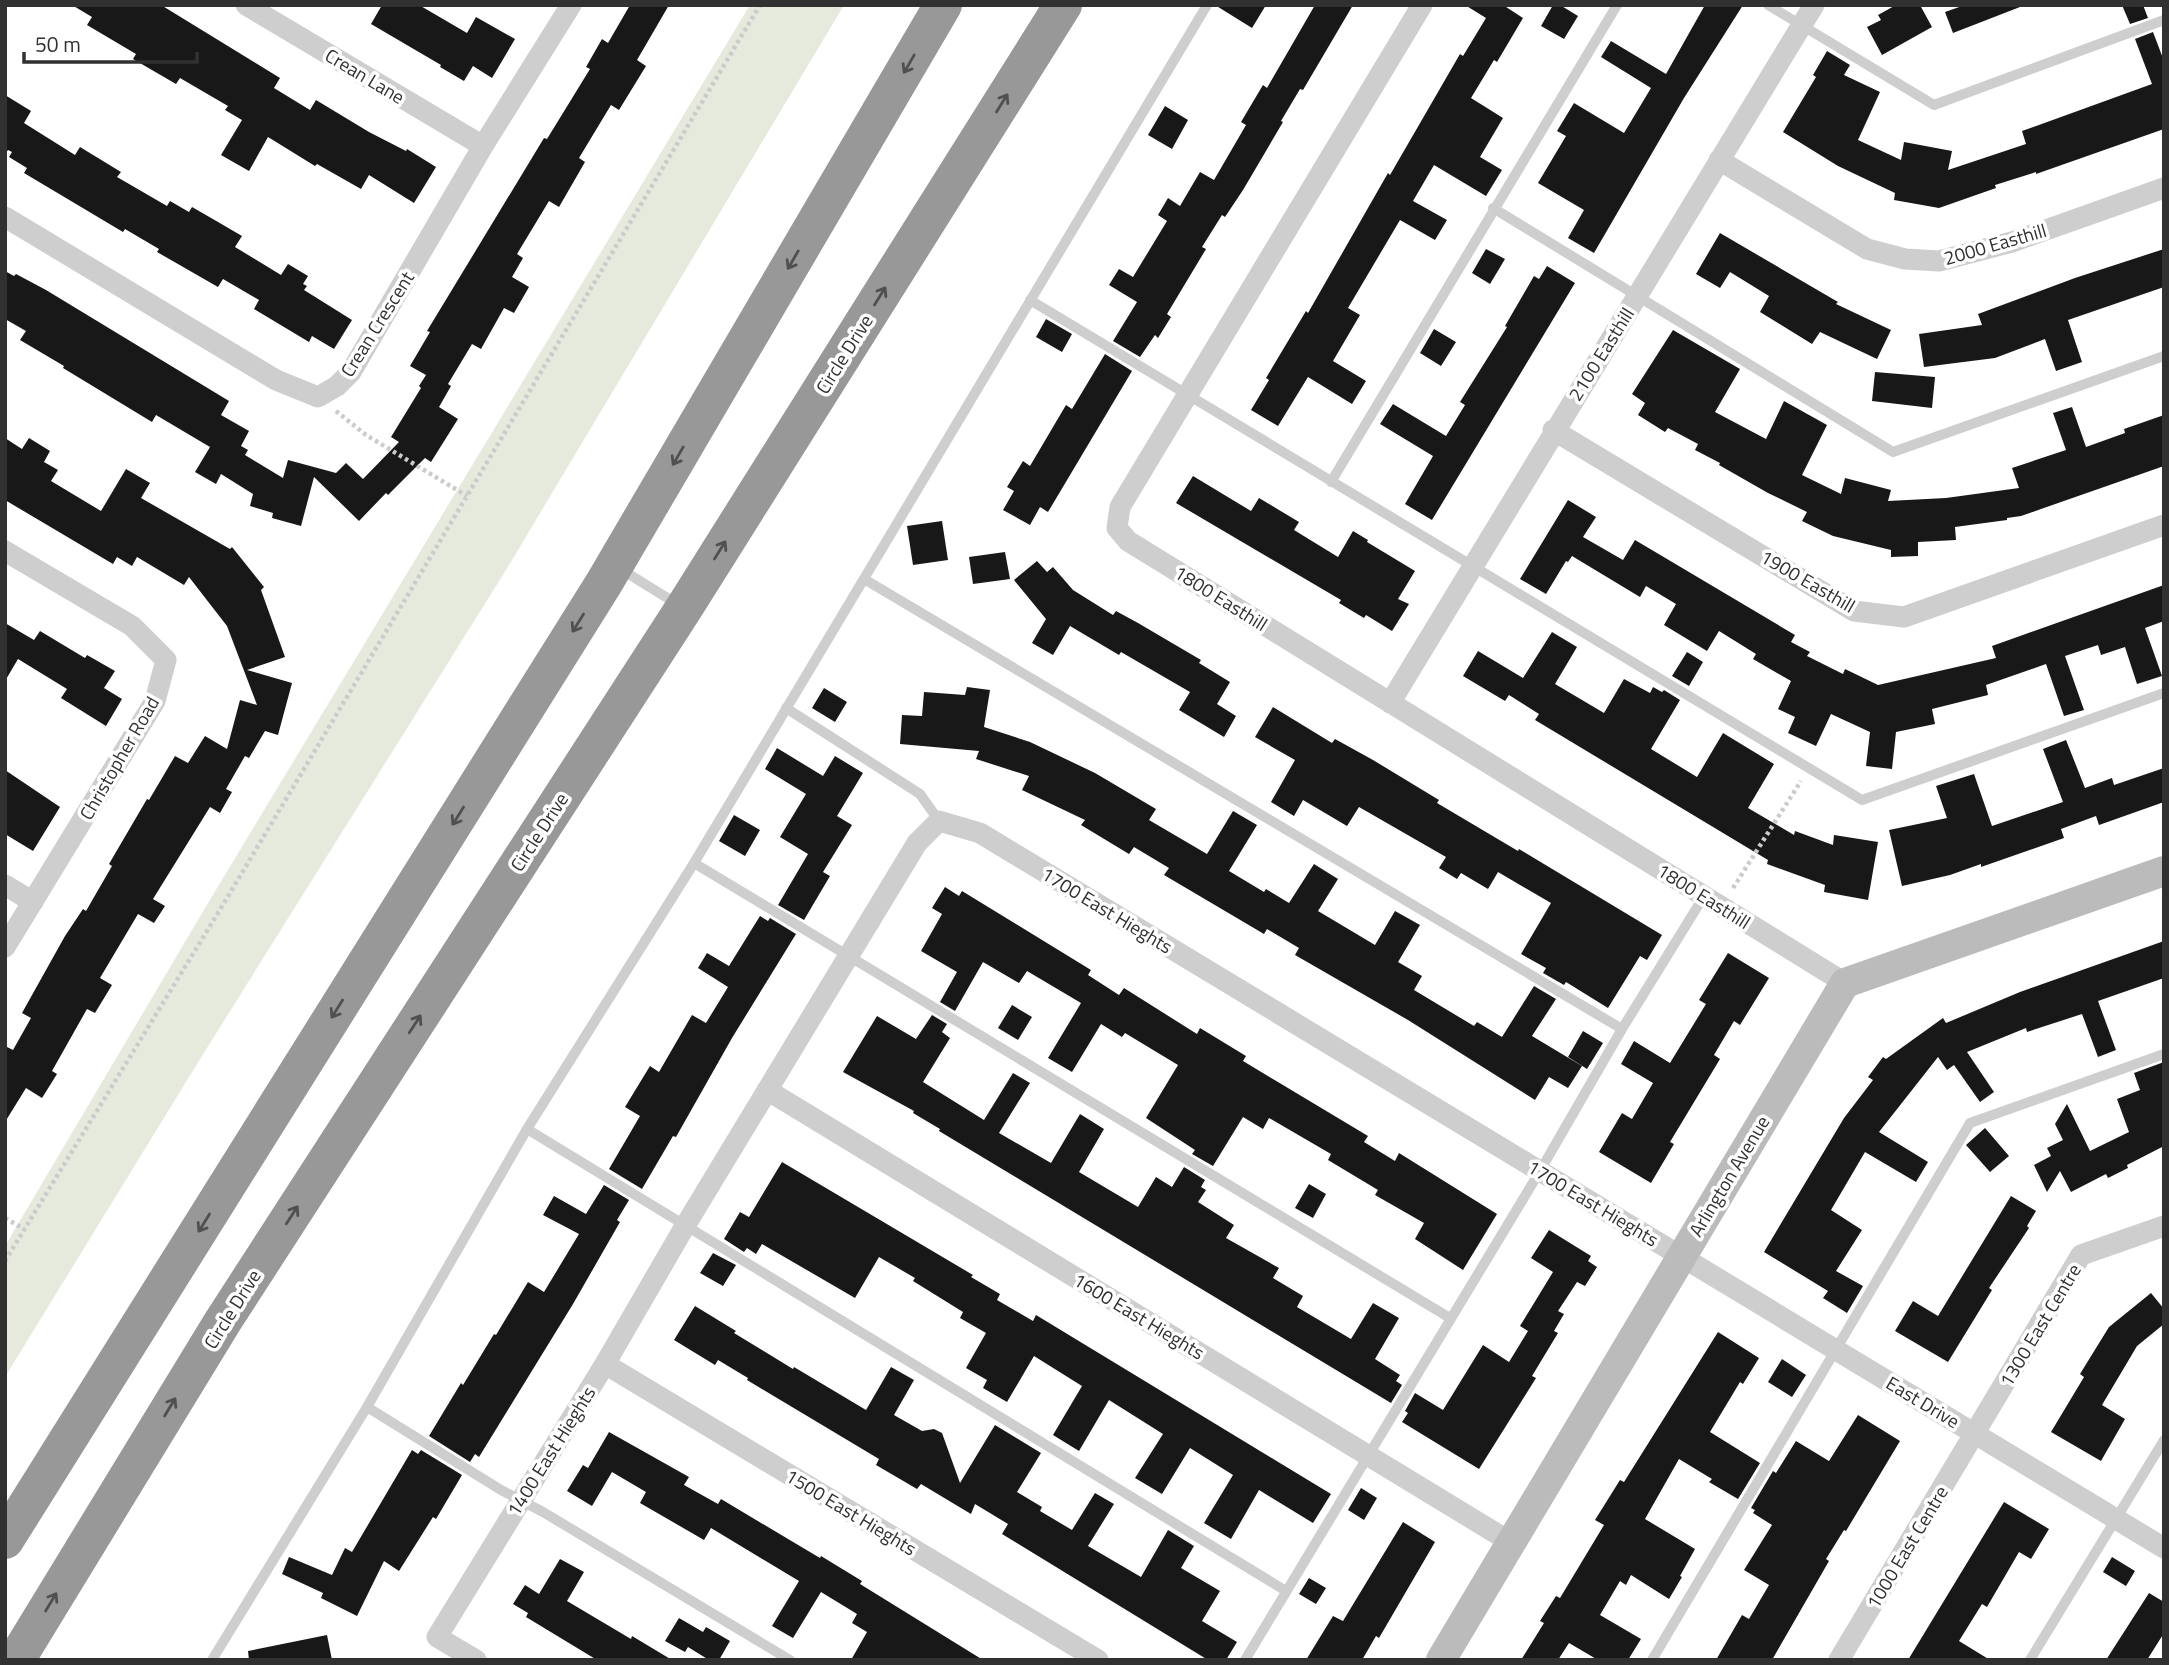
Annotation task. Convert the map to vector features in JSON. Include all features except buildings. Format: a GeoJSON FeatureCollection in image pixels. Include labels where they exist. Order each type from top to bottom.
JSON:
{"type":"FeatureCollection","features":[{"type":"Feature","properties":{"kind":"highway"},"geometry":{"type":"LineString","coordinates":[[5,1540],[614,565],[943,5]]}},
{"type":"Feature","properties":{"kind":"highway","name":"Circle Drive"},"geometry":{"type":"LineString","coordinates":[[16,1660],[223,1321],[684,608],[1063,5]]}},
{"type":"Feature","properties":{"kind":"street","name":"Crean Lane"},"geometry":{"type":"LineString","coordinates":[[246,5],[483,146]]}},
{"type":"Feature","properties":{"kind":"street","name":"Crean Crescent"},"geometry":{"type":"LineString","coordinates":[[5,216],[276,380],[318,397],[337,386],[351,372],[483,146],[570,5]]}},
{"type":"Feature","properties":{"kind":"street","name":"1800 Easthill"},"geometry":{"type":"LineString","coordinates":[[1422,5],[1120,507],[1116,528],[1128,541],[1845,983]]}},
{"type":"Feature","properties":{"kind":"street","name":"2100 Easthill"},"geometry":{"type":"LineString","coordinates":[[1390,703],[1553,430],[1814,5]]}},
{"type":"Feature","properties":{"kind":"street","name":"2000 Easthill"},"geometry":{"type":"LineString","coordinates":[[1719,160],[1867,249],[1905,259],[1939,261],[2012,242],[2164,188]]}},
{"type":"Feature","properties":{"kind":"street","name":"1900 Easthill"},"geometry":{"type":"LineString","coordinates":[[1553,430],[1854,611],[1904,617],[2164,525]]}},
{"type":"Feature","properties":{"kind":"street","name":"Christopher Road"},"geometry":{"type":"LineString","coordinates":[[5,551],[132,626],[166,660],[155,701],[5,947]]}},
{"type":"Feature","properties":{"kind":"street"},"geometry":{"type":"LineString","coordinates":[[685,1226],[917,843],[939,821]]}},
{"type":"Feature","properties":{"kind":"street","name":"1700 East Hieghts"},"geometry":{"type":"LineString","coordinates":[[939,821],[980,833],[1681,1255]]}},
{"type":"Feature","properties":{"kind":"street"},"geometry":{"type":"LineString","coordinates":[[1845,983],[2164,871]]}},
{"type":"Feature","properties":{"kind":"street"},"geometry":{"type":"LineString","coordinates":[[5,885],[33,902]]}},
{"type":"Feature","properties":{"kind":"street","name":"Arlington Avenue"},"geometry":{"type":"LineString","coordinates":[[1441,1660],[1845,983]]}},
{"type":"Feature","properties":{"kind":"street","name":"1600 East Hieghts"},"geometry":{"type":"LineString","coordinates":[[767,1090],[1512,1543]]}},
{"type":"Feature","properties":{"kind":"street","name":"1400 East Hieghts"},"geometry":{"type":"LineString","coordinates":[[476,1660],[437,1637],[605,1364],[685,1226]]}},
{"type":"Feature","properties":{"kind":"street","name":"1300 East Centre"},"geometry":{"type":"LineString","coordinates":[[1975,1434],[2081,1255],[2164,1226]]}},
{"type":"Feature","properties":{"kind":"street","name":"East Drive"},"geometry":{"type":"LineString","coordinates":[[1681,1255],[2164,1548]]}},
{"type":"Feature","properties":{"kind":"street","name":"1500 East Hieghts"},"geometry":{"type":"LineString","coordinates":[[605,1364],[1098,1660]]}},
{"type":"Feature","properties":{"kind":"street","name":"1000 East Centre"},"geometry":{"type":"LineString","coordinates":[[1839,1660],[1975,1434]]}},
{"type":"Feature","properties":{"kind":"lane"},"geometry":{"type":"LineString","coordinates":[[212,1660],[367,1407],[527,1129],[694,863],[1207,5]]}},
{"type":"Feature","properties":{"kind":"lane"},"geometry":{"type":"LineString","coordinates":[[1331,482],[1617,5]]}},
{"type":"Feature","properties":{"kind":"lane"},"geometry":{"type":"LineString","coordinates":[[1768,5],[1934,105],[2164,20]]}},
{"type":"Feature","properties":{"kind":"lane"},"geometry":{"type":"LineString","coordinates":[[1493,208],[1893,452],[2164,356]]}},
{"type":"Feature","properties":{"kind":"lane"},"geometry":{"type":"LineString","coordinates":[[1030,300],[1861,800],[2164,693]]}},
{"type":"Feature","properties":{"kind":"lane"},"geometry":{"type":"LineString","coordinates":[[614,565],[684,608]]}},
{"type":"Feature","properties":{"kind":"lane"},"geometry":{"type":"LineString","coordinates":[[864,579],[1622,1029]]}},
{"type":"Feature","properties":{"kind":"lane"},"geometry":{"type":"LineString","coordinates":[[786,708],[919,793],[939,821]]}},
{"type":"Feature","properties":{"kind":"lane"},"geometry":{"type":"LineString","coordinates":[[694,863],[1450,1318]]}},
{"type":"Feature","properties":{"kind":"lane"},"geometry":{"type":"LineString","coordinates":[[1245,1660],[1704,896]]}},
{"type":"Feature","properties":{"kind":"lane"},"geometry":{"type":"LineString","coordinates":[[1651,1660],[1970,1123],[2164,1054]]}},
{"type":"Feature","properties":{"kind":"lane"},"geometry":{"type":"LineString","coordinates":[[527,1129],[1286,1591]]}},
{"type":"Feature","properties":{"kind":"lane"},"geometry":{"type":"LineString","coordinates":[[367,1407],[790,1660]]}},
{"type":"Feature","properties":{"kind":"lane"},"geometry":{"type":"LineString","coordinates":[[2030,1660],[2164,1440]]}},
{"type":"Feature","properties":{"kind":"path"},"geometry":{"type":"LineString","coordinates":[[5,1261],[211,924],[760,5]]}},
{"type":"Feature","properties":{"kind":"path"},"geometry":{"type":"LineString","coordinates":[[359,428],[467,496]]}},
{"type":"Feature","properties":{"kind":"path"},"geometry":{"type":"LineString","coordinates":[[1736,883],[1810,767]]}},
{"type":"Feature","properties":{"kind":"path"},"geometry":{"type":"LineString","coordinates":[[5,1217],[24,1229]]}},
{"type":"Feature","properties":{"kind":"shaded area"},"geometry":{"type":"Polygon","coordinates":[[[750,5],[844,5],[506,570],[5,1377],[5,1246],[211,898],[750,5]]]}}]}
